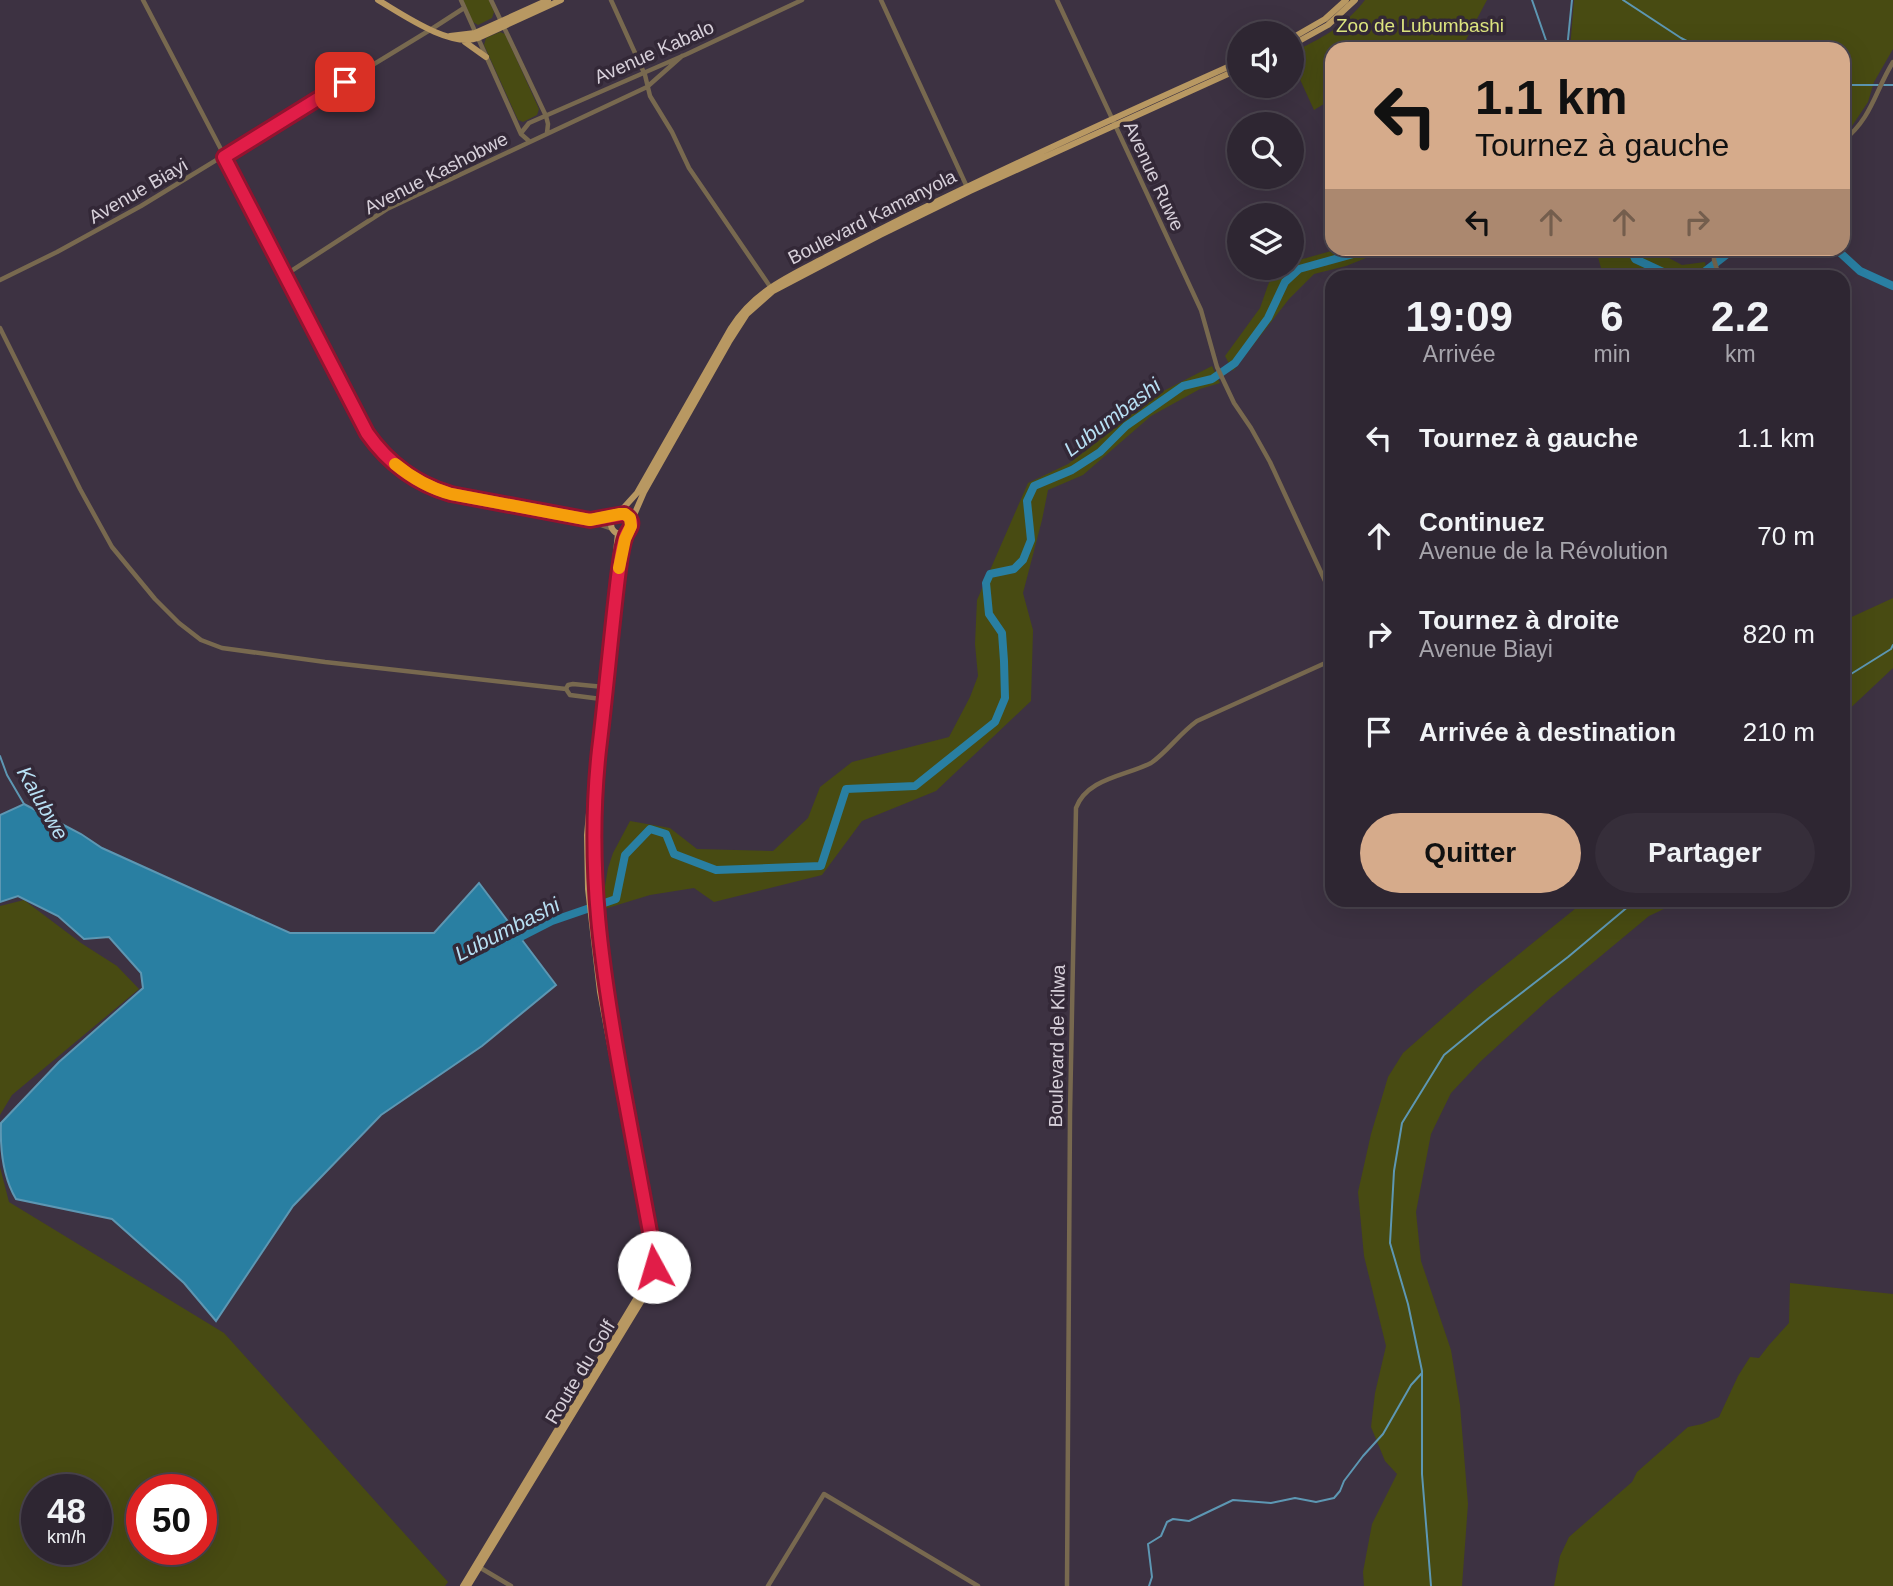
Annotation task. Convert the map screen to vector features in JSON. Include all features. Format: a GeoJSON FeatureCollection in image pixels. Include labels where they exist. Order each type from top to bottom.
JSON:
{"type":"FeatureCollection","features":[{"type":"Feature","properties":{"kind":"main road"},"geometry":{"type":"LineString","coordinates":[[378,0],[430,30],[463,41],[486,57]]}},
{"type":"Feature","properties":{"kind":"main road"},"geometry":{"type":"LineString","coordinates":[[503,24],[548,0]]}},
{"type":"Feature","properties":{"kind":"main road"},"geometry":{"type":"LineString","coordinates":[[463,41],[561,0]]}},
{"type":"Feature","properties":{"kind":"main road"},"geometry":{"type":"LineString","coordinates":[[1304,31],[1325,19],[1346,0]]}},
{"type":"Feature","properties":{"kind":"main road"},"geometry":{"type":"LineString","coordinates":[[1304,38],[1328,25],[1355,0]]}},
{"type":"Feature","properties":{"kind":"main road"},"geometry":{"type":"LineString","coordinates":[[448,36],[477,35]]}},
{"type":"Feature","properties":{"kind":"main road","name":"Boulevard Kamanyola"},"geometry":{"type":"LineString","coordinates":[[617,514],[633,499],[741,322],[772,289],[941,202],[1227,68]]}},
{"type":"Feature","properties":{"kind":"main road","name":"Boulevard Kamanyola"},"geometry":{"type":"LineString","coordinates":[[1114,122],[1227,74]]}},
{"type":"Feature","properties":{"kind":"main road","name":"Boulevard Kamanyola"},"geometry":{"type":"LineString","coordinates":[[631,522],[672,436]]}},
{"type":"Feature","properties":{"kind":"main road"},"geometry":{"type":"LineString","coordinates":[[603,687],[615,531],[611,522],[617,514],[625,514],[631,527],[627,532],[615,531]]}},
{"type":"Feature","properties":{"kind":"main road","name":"Route du Golf"},"geometry":{"type":"LineString","coordinates":[[468,1586],[641,1302],[654,1267],[654,1251],[625,1117],[593,911],[593,827],[603,687],[618,573],[627,532]]}},
{"type":"Feature","properties":{"kind":"main road"},"geometry":{"type":"LineString","coordinates":[[463,1586],[478,1566]]}},
{"type":"Feature","properties":{"kind":"street"},"geometry":{"type":"LineString","coordinates":[[143,0],[361,423],[388,459],[425,485],[451,494],[590,520],[615,531]]}},
{"type":"Feature","properties":{"kind":"street"},"geometry":{"type":"LineString","coordinates":[[461,0],[521,133],[530,141]]}},
{"type":"Feature","properties":{"kind":"street"},"geometry":{"type":"LineString","coordinates":[[491,0],[546,116],[547,134]]}},
{"type":"Feature","properties":{"kind":"street"},"geometry":{"type":"LineString","coordinates":[[611,0],[644,73],[650,96],[695,179],[772,289]]}},
{"type":"Feature","properties":{"kind":"street","name":"Avenue Kabalo"},"geometry":{"type":"LineString","coordinates":[[521,133],[529,123],[802,0]]}},
{"type":"Feature","properties":{"kind":"street"},"geometry":{"type":"LineString","coordinates":[[881,0],[969,189]]}},
{"type":"Feature","properties":{"kind":"street","name":"Avenue Ruwe"},"geometry":{"type":"LineString","coordinates":[[1057,0],[1201,310],[1217,367],[1234,403],[1270,463],[1325,581]]}},
{"type":"Feature","properties":{"kind":"street","name":"Avenue Biayi"},"geometry":{"type":"LineString","coordinates":[[0,279],[78,241],[141,206],[464,8]]}},
{"type":"Feature","properties":{"kind":"street","name":"Avenue Kabalo"},"geometry":{"type":"LineString","coordinates":[[530,141],[647,87],[682,56]]}},
{"type":"Feature","properties":{"kind":"street"},"geometry":{"type":"LineString","coordinates":[[1850,134],[1862,122],[1873,104],[1893,62]]}},
{"type":"Feature","properties":{"kind":"street"},"geometry":{"type":"LineString","coordinates":[[514,149],[521,133]]}},
{"type":"Feature","properties":{"kind":"street","name":"Avenue Kashobwe"},"geometry":{"type":"LineString","coordinates":[[285,275],[387,209],[530,141]]}},
{"type":"Feature","properties":{"kind":"street"},"geometry":{"type":"LineString","coordinates":[[0,328],[112,547],[155,599],[201,640],[222,648],[325,662],[566,689],[572,684],[603,687]]}},
{"type":"Feature","properties":{"kind":"street"},"geometry":{"type":"LineString","coordinates":[[590,520],[617,514]]}},
{"type":"Feature","properties":{"kind":"street","name":"Boulevard de Kilwa"},"geometry":{"type":"LineString","coordinates":[[1067,1586],[1070,1113],[1076,808],[1091,788],[1157,759],[1182,732],[1197,721],[1325,663]]}},
{"type":"Feature","properties":{"kind":"street"},"geometry":{"type":"LineString","coordinates":[[566,689],[570,695],[602,699]]}},
{"type":"Feature","properties":{"kind":"street"},"geometry":{"type":"LineString","coordinates":[[768,1586],[824,1494],[978,1586]]}},
{"type":"Feature","properties":{"kind":"street"},"geometry":{"type":"LineString","coordinates":[[478,1566],[511,1586]]}},
{"type":"Feature","properties":{"kind":"green space"},"geometry":{"type":"Polygon","coordinates":[[[463,0],[489,0],[494,12],[492,18],[478,25],[473,22],[463,0]]]}},
{"type":"Feature","properties":{"kind":"green space","name":"Zoo de Lubumbashi"},"geometry":{"type":"Polygon","coordinates":[[[1365,0],[1487,0],[1465,42],[1325,42],[1325,103],[1314,110],[1304,88],[1304,46],[1332,31],[1350,17],[1365,0]]]}},
{"type":"Feature","properties":{"kind":"green space"},"geometry":{"type":"Polygon","coordinates":[[[1574,0],[1893,0],[1893,49],[1874,82],[1868,102],[1850,128],[1850,42],[1571,42],[1574,0]]]}},
{"type":"Feature","properties":{"kind":"green space"},"geometry":{"type":"Polygon","coordinates":[[[500,32],[505,34],[539,109],[537,115],[523,122],[518,120],[484,45],[486,38],[500,32]]]}},
{"type":"Feature","properties":{"kind":"green space"},"geometry":{"type":"Polygon","coordinates":[[[1325,253],[1325,256],[1369,256],[1346,266],[1314,274],[1289,299],[1233,371],[1225,356],[1260,308],[1270,280],[1304,280],[1304,259],[1325,253]]]}},
{"type":"Feature","properties":{"kind":"green space"},"geometry":{"type":"Polygon","coordinates":[[[1598,256],[1665,256],[1682,265],[1705,262],[1706,270],[1605,270],[1601,268],[1598,256]]]}},
{"type":"Feature","properties":{"kind":"green space"},"geometry":{"type":"Polygon","coordinates":[[[1212,366],[1220,383],[1200,389],[1151,416],[1083,475],[1048,490],[1023,593],[1033,630],[1031,701],[936,791],[862,821],[822,875],[714,902],[694,888],[650,895],[601,910],[608,868],[630,821],[670,828],[697,849],[773,851],[808,818],[820,787],[852,762],[949,737],[978,676],[975,644],[977,600],[1028,483],[1068,464],[1106,435],[1138,404],[1212,366]]]}},
{"type":"Feature","properties":{"kind":"green space"},"geometry":{"type":"Polygon","coordinates":[[[1893,598],[1893,668],[1850,708],[1850,618],[1893,598]]]}},
{"type":"Feature","properties":{"kind":"green space"},"geometry":{"type":"Polygon","coordinates":[[[24,900],[117,966],[139,989],[12,1095],[0,1115],[0,906],[24,900]]]}},
{"type":"Feature","properties":{"kind":"green space"},"geometry":{"type":"Polygon","coordinates":[[[1577,907],[1668,907],[1649,916],[1548,1000],[1481,1061],[1451,1093],[1431,1134],[1416,1212],[1421,1261],[1451,1350],[1460,1405],[1468,1504],[1462,1586],[1364,1586],[1363,1572],[1372,1524],[1397,1474],[1385,1461],[1371,1427],[1375,1393],[1386,1346],[1364,1256],[1358,1192],[1388,1077],[1403,1053],[1477,988],[1577,907]]]}},
{"type":"Feature","properties":{"kind":"green space"},"geometry":{"type":"Polygon","coordinates":[[[0,1167],[9,1202],[224,1333],[448,1582],[445,1586],[0,1586],[0,1167]]]}},
{"type":"Feature","properties":{"kind":"green space"},"geometry":{"type":"Polygon","coordinates":[[[1790,1283],[1893,1294],[1893,1586],[1554,1586],[1560,1556],[1569,1537],[1632,1482],[1637,1472],[1688,1427],[1719,1417],[1750,1357],[1759,1358],[1789,1323],[1790,1283]]]}},
{"type":"Feature","properties":{"kind":"water"},"geometry":{"type":"Polygon","coordinates":[[[24,804],[102,848],[290,933],[434,933],[479,883],[556,985],[482,1046],[381,1115],[293,1206],[216,1321],[184,1283],[112,1219],[16,1199],[8,1181],[2,1153],[1,1123],[59,1062],[143,988],[141,973],[109,937],[84,939],[58,916],[18,896],[0,902],[0,815],[24,804]]]}},
{"type":"Feature","properties":{"kind":"waterway"},"geometry":{"type":"LineString","coordinates":[[1532,0],[1547,42]]}},
{"type":"Feature","properties":{"kind":"waterway"},"geometry":{"type":"LineString","coordinates":[[1568,42],[1572,0]]}},
{"type":"Feature","properties":{"kind":"waterway"},"geometry":{"type":"LineString","coordinates":[[1623,0],[1689,42]]}},
{"type":"Feature","properties":{"kind":"waterway"},"geometry":{"type":"LineString","coordinates":[[1850,85],[1878,85]]}},
{"type":"Feature","properties":{"kind":"waterway"},"geometry":{"type":"LineString","coordinates":[[1884,85],[1893,85]]}},
{"type":"Feature","properties":{"kind":"waterway","name":"Lubumbashi"},"geometry":{"type":"LineString","coordinates":[[511,942],[552,921],[616,899],[625,855],[650,829],[666,834],[674,854],[716,870],[821,866],[846,789],[915,786],[995,722],[1005,698],[1004,661],[1002,633],[989,614],[986,583],[990,574],[1014,569],[1023,560],[1031,540],[1027,501],[1034,486],[1072,470],[1100,452],[1126,426],[1183,386],[1212,379],[1235,363],[1268,318],[1285,282],[1299,269],[1346,256]]}},
{"type":"Feature","properties":{"kind":"waterway","name":"Lubumbashi"},"geometry":{"type":"LineString","coordinates":[[1634,256],[1659,270]]}},
{"type":"Feature","properties":{"kind":"waterway","name":"Lubumbashi"},"geometry":{"type":"LineString","coordinates":[[1707,270],[1725,256]]}},
{"type":"Feature","properties":{"kind":"waterway","name":"Lubumbashi"},"geometry":{"type":"LineString","coordinates":[[1844,256],[1860,271],[1893,286]]}},
{"type":"Feature","properties":{"kind":"waterway"},"geometry":{"type":"LineString","coordinates":[[1850,675],[1891,649],[1893,645]]}},
{"type":"Feature","properties":{"kind":"waterway","name":"Kalubwe"},"geometry":{"type":"LineString","coordinates":[[0,756],[7,775],[24,804]]}},
{"type":"Feature","properties":{"kind":"waterway"},"geometry":{"type":"LineString","coordinates":[[1431,1586],[1422,1474],[1422,1371],[1408,1304],[1390,1243],[1394,1171],[1402,1123],[1444,1055],[1628,907]]}},
{"type":"Feature","properties":{"kind":"waterway"},"geometry":{"type":"LineString","coordinates":[[1149,1586],[1152,1577],[1148,1544],[1161,1536],[1167,1522],[1173,1519],[1189,1521],[1233,1500],[1271,1503],[1295,1498],[1316,1502],[1334,1498],[1363,1456],[1383,1434],[1411,1385],[1422,1373]]}},
{"type":"Feature","properties":{"kind":"slow traffic"},"geometry":{"type":"LineString","coordinates":[[395,464],[417,481],[451,494],[590,520],[625,514],[630,518],[631,526],[625,539],[619,568]]}},
{"type":"Feature","properties":{"kind":"route"},"geometry":{"type":"LineString","coordinates":[[345,82],[224,157],[367,433],[388,459],[411,477],[433,488],[451,494],[590,520],[624,514],[631,522],[618,573],[596,783],[594,862],[605,985],[653,1248],[654,1267]]}}]}
